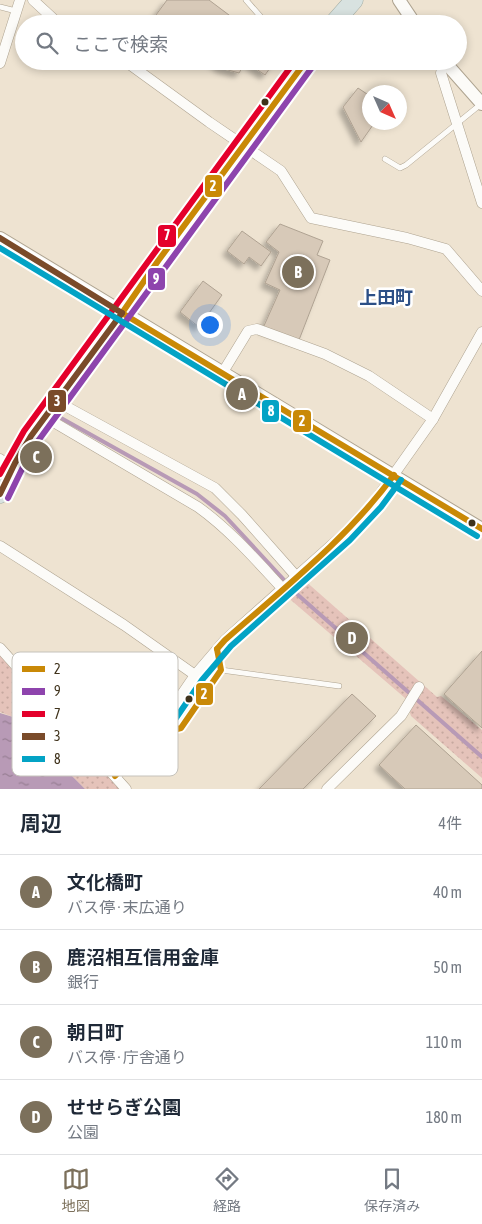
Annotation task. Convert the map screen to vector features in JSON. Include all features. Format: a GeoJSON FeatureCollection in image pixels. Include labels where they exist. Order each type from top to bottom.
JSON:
{"type":"FeatureCollection","features":[{"type":"Feature","properties":{"kind":"highway"},"geometry":{"type":"LineString","coordinates":[[341,15],[354,0]]}},
{"type":"Feature","properties":{"kind":"highway"},"geometry":{"type":"LineString","coordinates":[[0,494],[6,464],[31,436],[122,313],[296,70]]}},
{"type":"Feature","properties":{"kind":"street"},"geometry":{"type":"LineString","coordinates":[[0,63],[20,0]]}},
{"type":"Feature","properties":{"kind":"street"},"geometry":{"type":"LineString","coordinates":[[33,0],[49,15]]}},
{"type":"Feature","properties":{"kind":"street"},"geometry":{"type":"LineString","coordinates":[[399,0],[410,15]]}},
{"type":"Feature","properties":{"kind":"street"},"geometry":{"type":"LineString","coordinates":[[138,70],[281,171],[311,218],[407,238],[446,250],[482,291]]}},
{"type":"Feature","properties":{"kind":"street"},"geometry":{"type":"LineString","coordinates":[[442,70],[441,73],[482,202]]}},
{"type":"Feature","properties":{"kind":"street"},"geometry":{"type":"LineString","coordinates":[[452,70],[482,104]]}},
{"type":"Feature","properties":{"kind":"street"},"geometry":{"type":"LineString","coordinates":[[0,238],[482,529]]}},
{"type":"Feature","properties":{"kind":"street"},"geometry":{"type":"LineString","coordinates":[[223,372],[248,330],[257,329],[325,354],[369,376],[433,419]]}},
{"type":"Feature","properties":{"kind":"street"},"geometry":{"type":"LineString","coordinates":[[178,700],[217,649],[360,518],[394,475],[433,419],[482,332]]}},
{"type":"Feature","properties":{"kind":"street"},"geometry":{"type":"LineString","coordinates":[[56,402],[215,488],[242,515],[296,576]]}},
{"type":"Feature","properties":{"kind":"street"},"geometry":{"type":"LineString","coordinates":[[45,417],[210,516],[237,540],[282,588]]}},
{"type":"Feature","properties":{"kind":"street"},"geometry":{"type":"LineString","coordinates":[[0,546],[124,625],[162,652]]}},
{"type":"Feature","properties":{"kind":"street"},"geometry":{"type":"LineString","coordinates":[[0,648],[12,661]]}},
{"type":"Feature","properties":{"kind":"street"},"geometry":{"type":"LineString","coordinates":[[178,664],[195,676]]}},
{"type":"Feature","properties":{"kind":"street"},"geometry":{"type":"LineString","coordinates":[[327,789],[401,716],[419,687]]}},
{"type":"Feature","properties":{"kind":"street"},"geometry":{"type":"LineString","coordinates":[[115,776],[126,789]]}},
{"type":"Feature","properties":{"kind":"lane"},"geometry":{"type":"LineString","coordinates":[[246,0],[259,15]]}},
{"type":"Feature","properties":{"kind":"lane"},"geometry":{"type":"LineString","coordinates":[[0,6],[16,11]]}},
{"type":"Feature","properties":{"kind":"lane"},"geometry":{"type":"LineString","coordinates":[[385,159],[400,168],[482,104]]}},
{"type":"Feature","properties":{"kind":"lane"},"geometry":{"type":"LineString","coordinates":[[178,729],[181,728],[221,670],[217,649]]}},
{"type":"Feature","properties":{"kind":"lane"},"geometry":{"type":"LineString","coordinates":[[221,670],[339,686]]}},
{"type":"Feature","properties":{"kind":"shaded area"},"geometry":{"type":"Polygon","coordinates":[[[303,579],[437,697],[441,696],[482,730],[482,778],[411,716],[409,710],[412,704],[285,595],[303,579]]]}},
{"type":"Feature","properties":{"kind":"shaded area"},"geometry":{"type":"Polygon","coordinates":[[[0,655],[12,668],[12,717],[0,712],[0,655]]]}},
{"type":"Feature","properties":{"kind":"shaded area"},"geometry":{"type":"Polygon","coordinates":[[[72,776],[109,776],[121,789],[85,789],[72,776]]]}},
{"type":"Feature","properties":{"kind":"water"},"geometry":{"type":"Polygon","coordinates":[[[0,713],[12,717],[12,776],[72,776],[85,789],[0,789],[0,713]]]}},
{"type":"Feature","properties":{"kind":"building"},"geometry":{"type":"Polygon","coordinates":[[[167,0],[209,0],[229,15],[156,15],[167,0]]]}},
{"type":"Feature","properties":{"kind":"building"},"geometry":{"type":"Polygon","coordinates":[[[228,70],[241,70],[239,73],[228,70]]]}},
{"type":"Feature","properties":{"kind":"building"},"geometry":{"type":"Polygon","coordinates":[[[258,70],[269,70],[265,75],[258,70]]]}},
{"type":"Feature","properties":{"kind":"building"},"geometry":{"type":"Polygon","coordinates":[[[358,88],[362,91],[362,130],[369,130],[361,142],[343,107],[358,88]]]}},
{"type":"Feature","properties":{"kind":"building"},"geometry":{"type":"Polygon","coordinates":[[[280,224],[323,241],[317,255],[330,260],[299,340],[263,328],[280,290],[265,283],[279,252],[266,242],[280,224]]]}},
{"type":"Feature","properties":{"kind":"building"},"geometry":{"type":"Polygon","coordinates":[[[242,231],[271,252],[261,266],[249,257],[244,264],[227,251],[242,231]]]}},
{"type":"Feature","properties":{"kind":"building"},"geometry":{"type":"Polygon","coordinates":[[[203,281],[222,295],[199,327],[180,312],[203,281]]]}},
{"type":"Feature","properties":{"kind":"building"},"geometry":{"type":"Polygon","coordinates":[[[482,651],[482,728],[444,694],[482,651]]]}},
{"type":"Feature","properties":{"kind":"building"},"geometry":{"type":"Polygon","coordinates":[[[352,694],[376,716],[303,789],[259,789],[352,694]]]}},
{"type":"Feature","properties":{"kind":"building"},"geometry":{"type":"Polygon","coordinates":[[[416,725],[482,785],[482,789],[405,789],[379,765],[416,725]]]}},
{"type":"Feature","properties":{"kind":"waterway"},"geometry":{"type":"LineString","coordinates":[[61,418],[197,494],[225,516],[298,595],[482,757]]}},
{"type":"Feature","properties":{"kind":"transit line","name":"7"},"geometry":{"type":"LineString","coordinates":[[0,474],[24,431],[288,70]]}},
{"type":"Feature","properties":{"kind":"transit line","name":"2"},"geometry":{"type":"LineString","coordinates":[[122,313],[158,261],[299,70]]}},
{"type":"Feature","properties":{"kind":"transit line","name":"9"},"geometry":{"type":"LineString","coordinates":[[8,498],[38,441],[310,70]]}},
{"type":"Feature","properties":{"kind":"transit line","name":"3"},"geometry":{"type":"LineString","coordinates":[[0,238],[122,313]]}},
{"type":"Feature","properties":{"kind":"transit line","name":"8"},"geometry":{"type":"LineString","coordinates":[[0,248],[477,536]]}},
{"type":"Feature","properties":{"kind":"transit line","name":"2"},"geometry":{"type":"LineString","coordinates":[[122,313],[482,529]]}},
{"type":"Feature","properties":{"kind":"transit line","name":"3"},"geometry":{"type":"LineString","coordinates":[[0,494],[31,436],[122,313]]}},
{"type":"Feature","properties":{"kind":"transit line","name":"2"},"geometry":{"type":"LineString","coordinates":[[217,649],[335,542],[376,498],[394,475]]}},
{"type":"Feature","properties":{"kind":"transit line","name":"8"},"geometry":{"type":"LineString","coordinates":[[178,715],[202,680],[231,646],[350,540],[381,507],[401,480]]}},
{"type":"Feature","properties":{"kind":"transit line","name":"2"},"geometry":{"type":"LineString","coordinates":[[178,729],[181,728],[221,670],[217,649]]}},
{"type":"Feature","properties":{"kind":"place","name":"鹿沼相互信用金庫"},"geometry":{"type":"Point","coordinates":[298,272]}},
{"type":"Feature","properties":{"kind":"place","name":"文化橋町"},"geometry":{"type":"Point","coordinates":[242,394]}},
{"type":"Feature","properties":{"kind":"place","name":"朝日町"},"geometry":{"type":"Point","coordinates":[36,457]}},
{"type":"Feature","properties":{"kind":"place","name":"せせらぎ公園"},"geometry":{"type":"Point","coordinates":[352,638]}},
{"type":"Feature","properties":{"kind":"district","name":"上田町"},"geometry":{"type":"Point","coordinates":[386,297]}}]}
